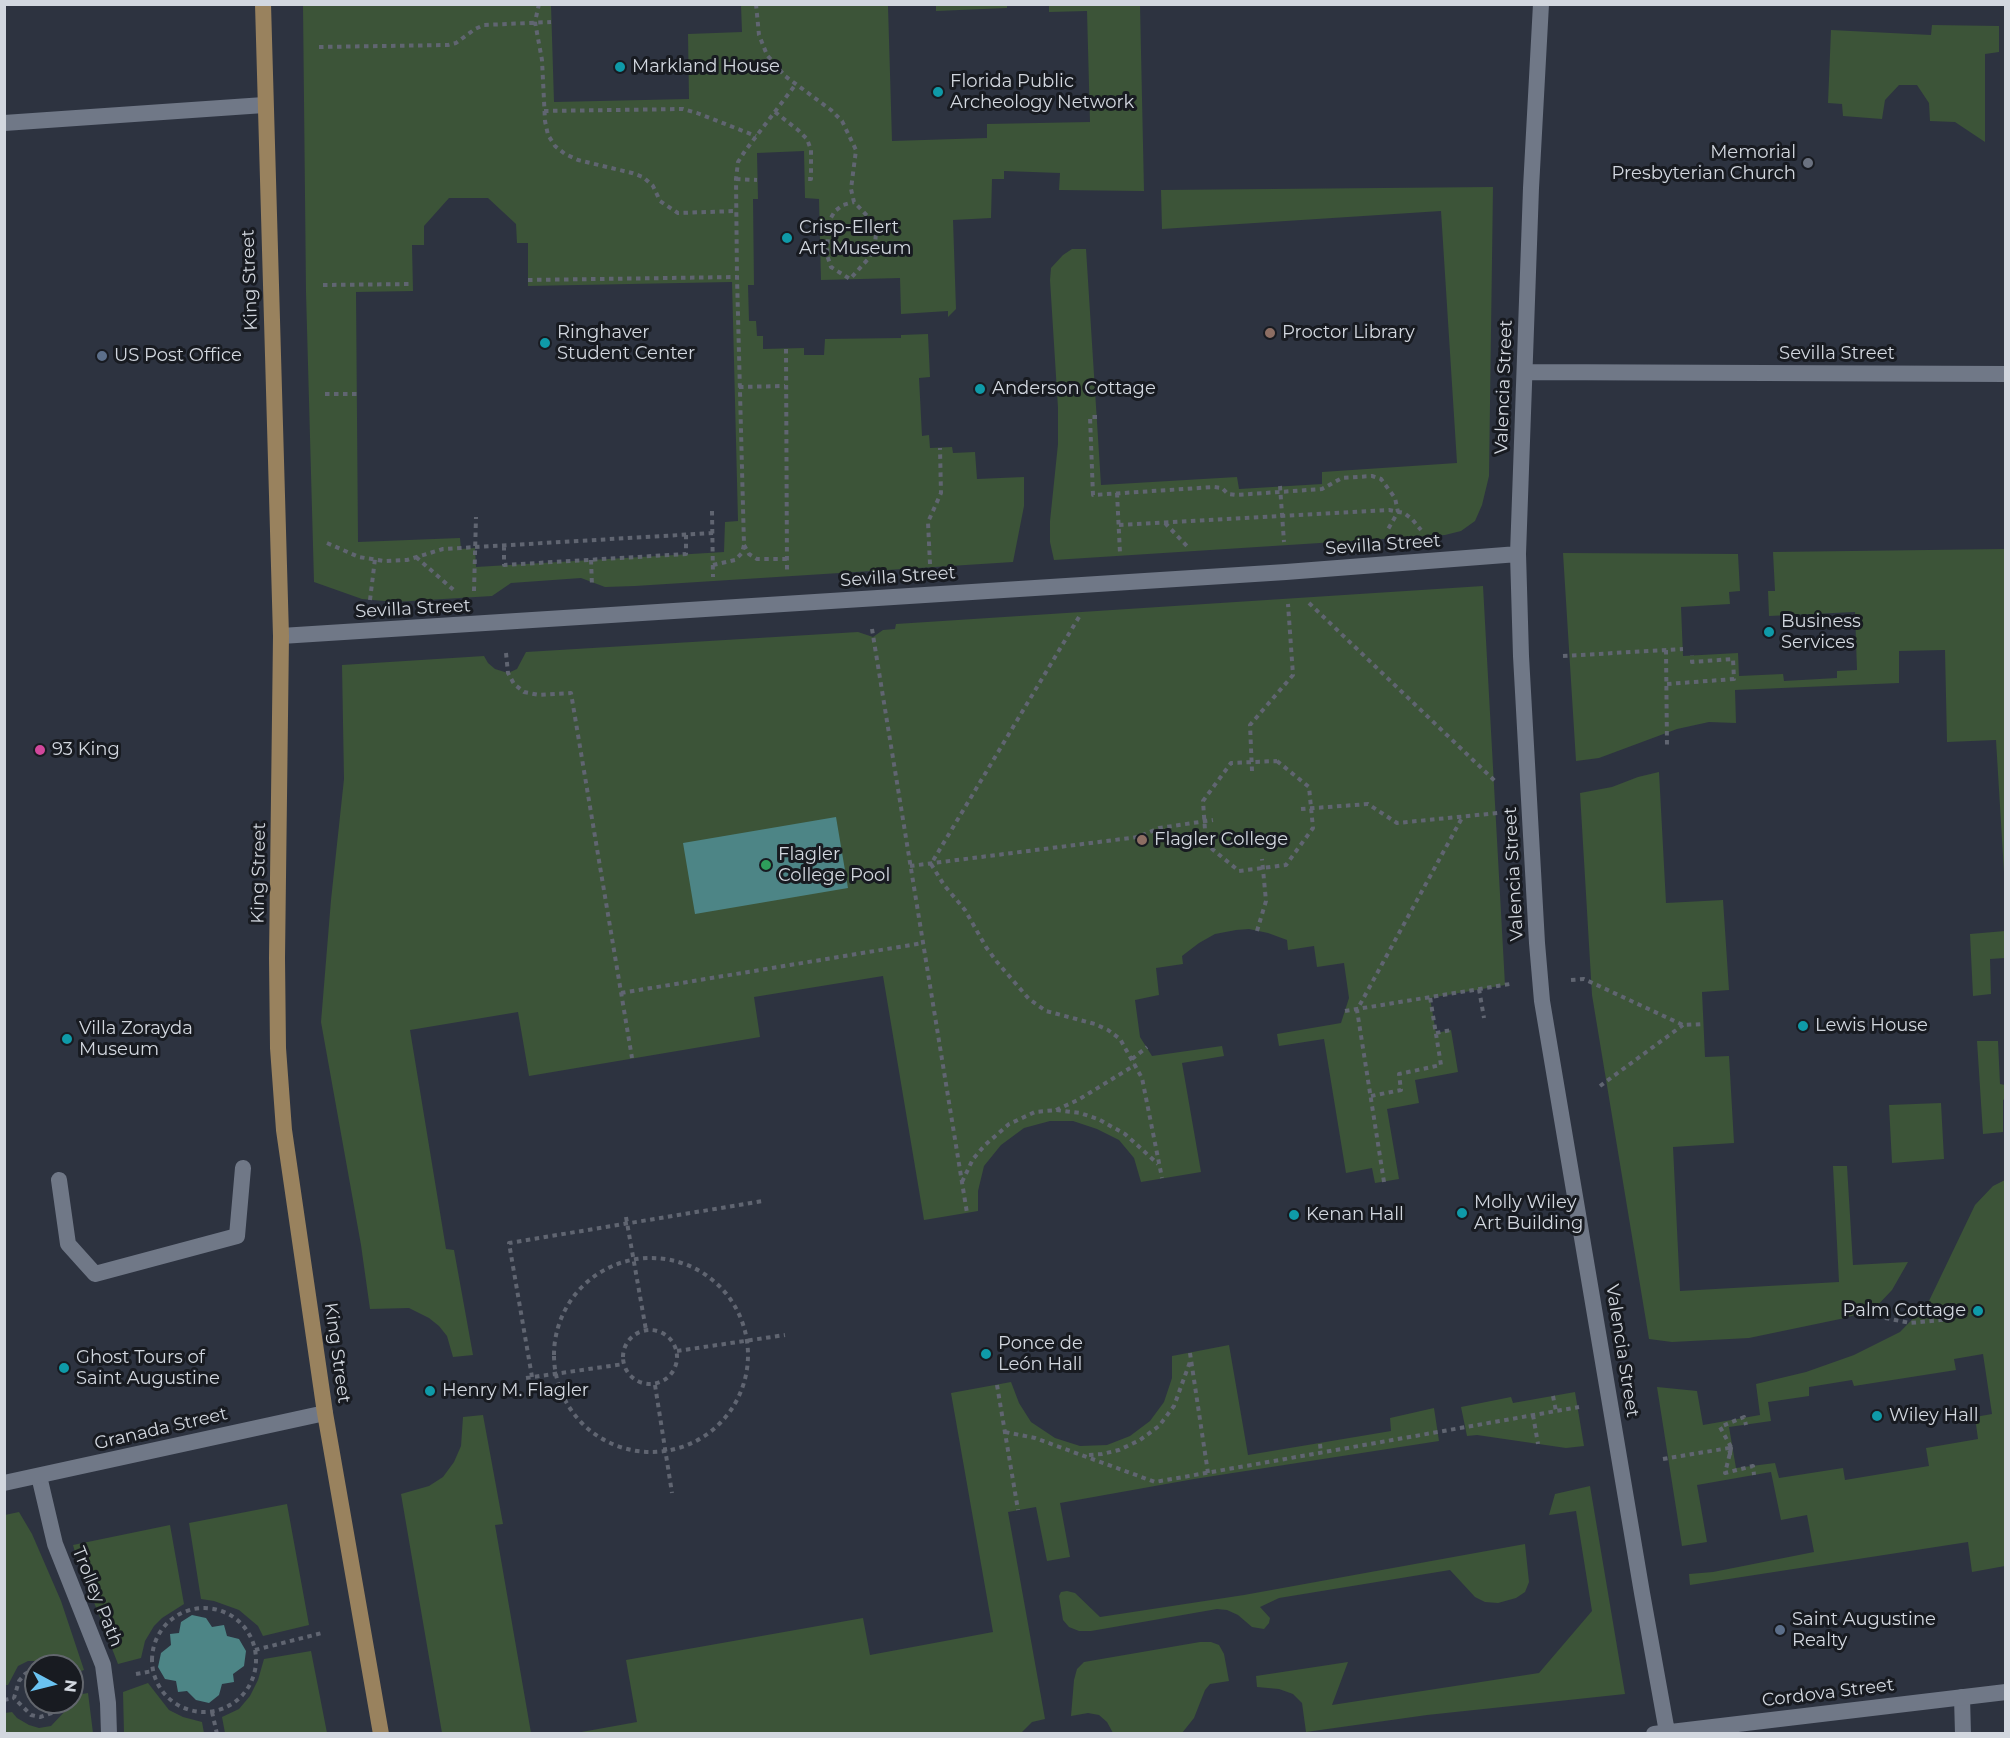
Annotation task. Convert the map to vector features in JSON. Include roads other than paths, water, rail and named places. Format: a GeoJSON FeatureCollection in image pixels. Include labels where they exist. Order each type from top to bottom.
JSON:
{"type":"FeatureCollection","features":[{"type":"Feature","properties":{"kind":"main road","name":"King Street"},"geometry":{"type":"LineString","coordinates":[[263,4],[264,105],[281,636],[278,1048],[284,1130],[326,1413],[381,1734]]}},
{"type":"Feature","properties":{"kind":"street","name":"Valencia Street"},"geometry":{"type":"LineString","coordinates":[[1541,4],[1531,188],[1518,554],[1521,656],[1537,943],[1542,1001],[1621,1472],[1661,1733]]}},
{"type":"Feature","properties":{"kind":"street"},"geometry":{"type":"LineString","coordinates":[[4,123],[264,105]]}},
{"type":"Feature","properties":{"kind":"street","name":"Sevilla Street"},"geometry":{"type":"LineString","coordinates":[[1525,372],[2006,374]]}},
{"type":"Feature","properties":{"kind":"street","name":"Sevilla Street"},"geometry":{"type":"LineString","coordinates":[[281,636],[1286,572],[1518,554]]}},
{"type":"Feature","properties":{"kind":"street"},"geometry":{"type":"LineString","coordinates":[[59,1180],[68,1244],[95,1274],[237,1236],[243,1168]]}},
{"type":"Feature","properties":{"kind":"street","name":"Granada Street"},"geometry":{"type":"LineString","coordinates":[[4,1483],[326,1413]]}},
{"type":"Feature","properties":{"kind":"street","name":"Trolley Path"},"geometry":{"type":"LineString","coordinates":[[39,1476],[55,1544],[103,1665],[109,1734]]}},
{"type":"Feature","properties":{"kind":"street","name":"Cordova Street"},"geometry":{"type":"LineString","coordinates":[[1661,1733],[2006,1692]]}},
{"type":"Feature","properties":{"kind":"street"},"geometry":{"type":"LineString","coordinates":[[1962,1697],[1963,1734]]}},
{"type":"Feature","properties":{"kind":"place","name":"Markland House"},"geometry":{"type":"Point","coordinates":[620,67]}},
{"type":"Feature","properties":{"kind":"place","name":"Florida Public Archeology Network"},"geometry":{"type":"Point","coordinates":[938,92]}},
{"type":"Feature","properties":{"kind":"place","name":"Memorial Presbyterian Church"},"geometry":{"type":"Point","coordinates":[1808,163]}},
{"type":"Feature","properties":{"kind":"place","name":"Crisp-Ellert Art Museum"},"geometry":{"type":"Point","coordinates":[787,238]}},
{"type":"Feature","properties":{"kind":"place","name":"Proctor Library"},"geometry":{"type":"Point","coordinates":[1270,333]}},
{"type":"Feature","properties":{"kind":"place","name":"Ringhaver Student Center"},"geometry":{"type":"Point","coordinates":[545,343]}},
{"type":"Feature","properties":{"kind":"place","name":"US Post Office"},"geometry":{"type":"Point","coordinates":[102,356]}},
{"type":"Feature","properties":{"kind":"place","name":"Anderson Cottage"},"geometry":{"type":"Point","coordinates":[980,389]}},
{"type":"Feature","properties":{"kind":"place","name":"Business Services"},"geometry":{"type":"Point","coordinates":[1769,632]}},
{"type":"Feature","properties":{"kind":"place","name":"93 King"},"geometry":{"type":"Point","coordinates":[40,750]}},
{"type":"Feature","properties":{"kind":"place","name":"Flagler College"},"geometry":{"type":"Point","coordinates":[1142,840]}},
{"type":"Feature","properties":{"kind":"place","name":"Flagler College Pool"},"geometry":{"type":"Point","coordinates":[766,865]}},
{"type":"Feature","properties":{"kind":"place","name":"Lewis House"},"geometry":{"type":"Point","coordinates":[1803,1026]}},
{"type":"Feature","properties":{"kind":"place","name":"Villa Zorayda Museum"},"geometry":{"type":"Point","coordinates":[67,1039]}},
{"type":"Feature","properties":{"kind":"place","name":"Molly Wiley Art Building"},"geometry":{"type":"Point","coordinates":[1462,1213]}},
{"type":"Feature","properties":{"kind":"place","name":"Kenan Hall"},"geometry":{"type":"Point","coordinates":[1294,1215]}},
{"type":"Feature","properties":{"kind":"place","name":"Palm Cottage"},"geometry":{"type":"Point","coordinates":[1978,1311]}},
{"type":"Feature","properties":{"kind":"place","name":"Ponce de León Hall"},"geometry":{"type":"Point","coordinates":[986,1354]}},
{"type":"Feature","properties":{"kind":"place","name":"Ghost Tours of Saint Augustine"},"geometry":{"type":"Point","coordinates":[64,1368]}},
{"type":"Feature","properties":{"kind":"place","name":"Henry M. Flagler"},"geometry":{"type":"Point","coordinates":[430,1391]}},
{"type":"Feature","properties":{"kind":"place","name":"Wiley Hall"},"geometry":{"type":"Point","coordinates":[1877,1416]}},
{"type":"Feature","properties":{"kind":"place","name":"Saint Augustine Realty"},"geometry":{"type":"Point","coordinates":[1780,1630]}}]}
